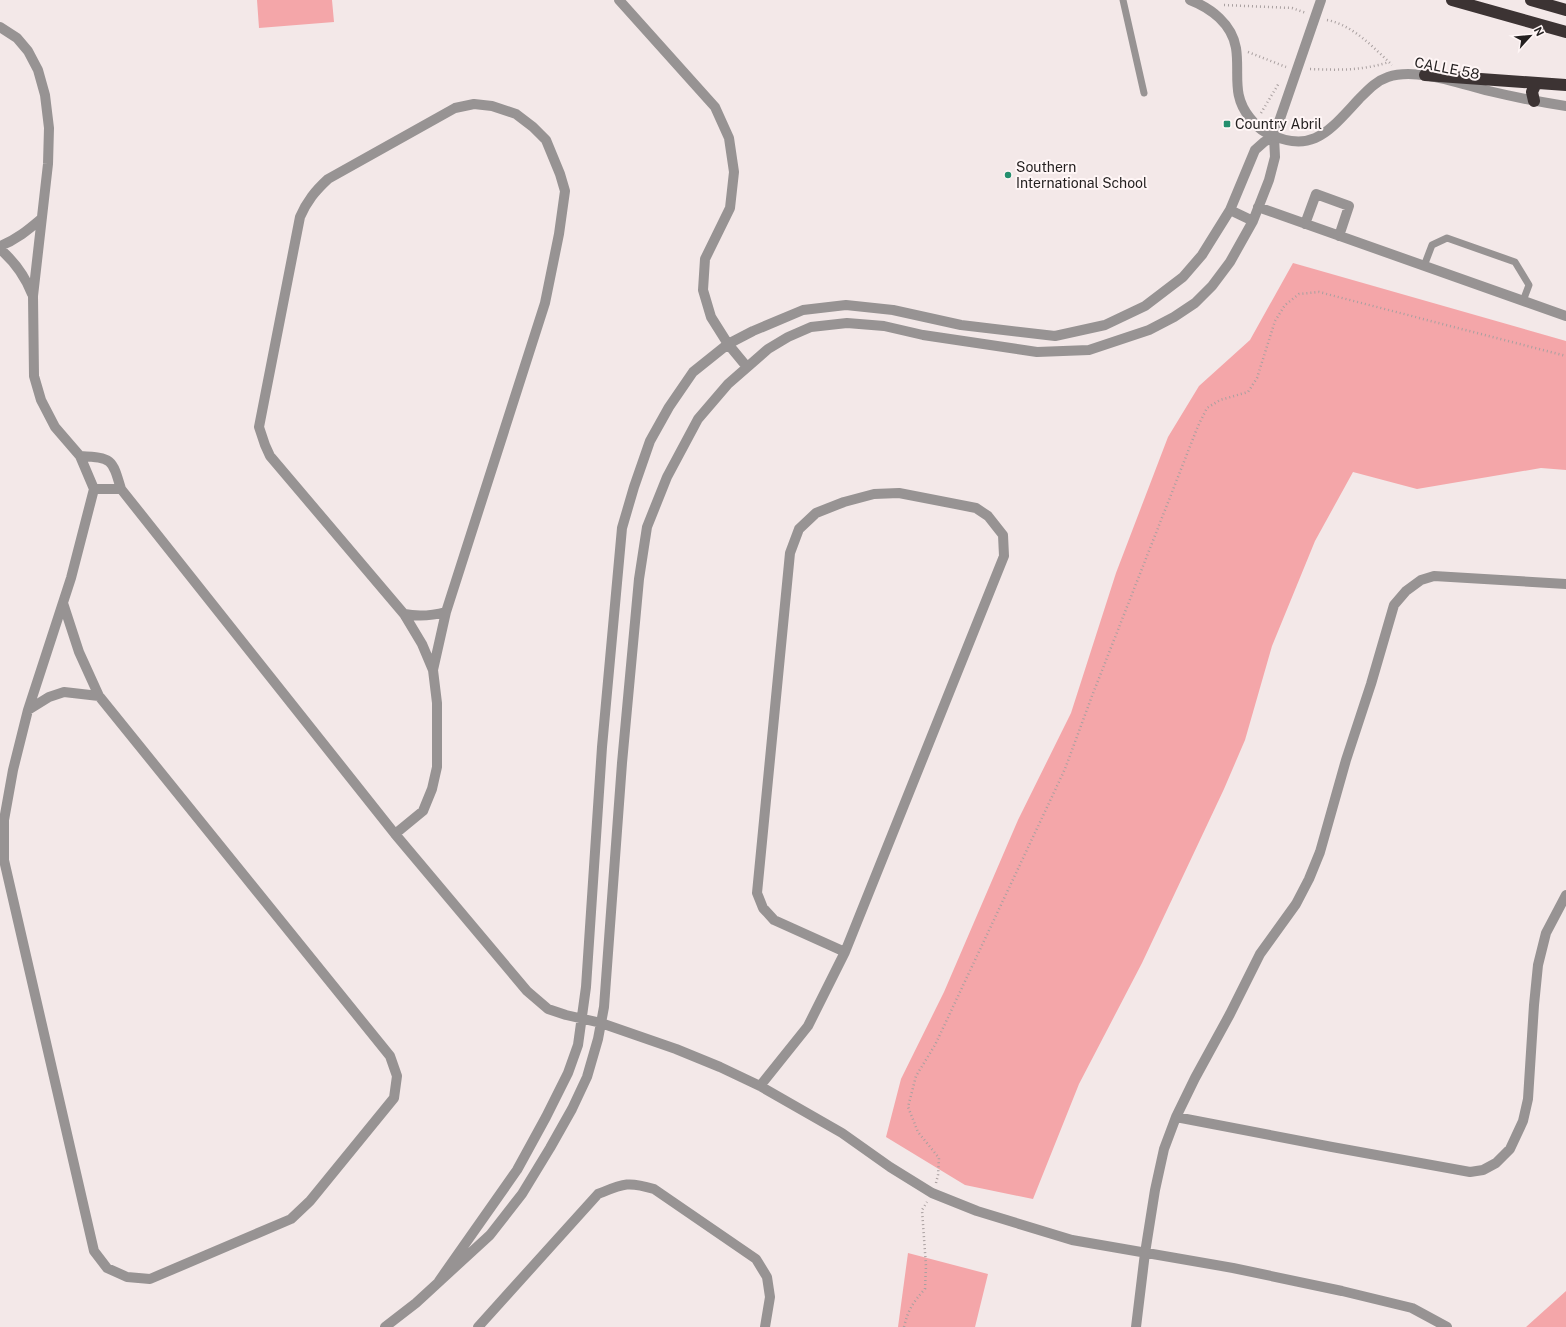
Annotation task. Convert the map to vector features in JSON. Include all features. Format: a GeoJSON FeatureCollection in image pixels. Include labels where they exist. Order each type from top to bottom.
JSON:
{"type":"FeatureCollection","features":[{"type":"Feature","properties":{"kind":"highway"},"geometry":{"type":"LineString","coordinates":[[1452,0],[1566,32]]}},
{"type":"Feature","properties":{"kind":"highway"},"geometry":{"type":"LineString","coordinates":[[1531,0],[1566,10]]}},
{"type":"Feature","properties":{"kind":"highway"},"geometry":{"type":"LineString","coordinates":[[1425,75],[1566,85]]}},
{"type":"Feature","properties":{"kind":"highway"},"geometry":{"type":"LineString","coordinates":[[1534,101],[1532,92],[1536,83]]}},
{"type":"Feature","properties":{"kind":"street"},"geometry":{"type":"LineString","coordinates":[[619,0],[715,108],[729,138],[734,172],[730,208],[705,259],[703,290],[711,316],[728,344],[747,367]]}},
{"type":"Feature","properties":{"kind":"street","name":"CALLE 58"},"geometry":{"type":"LineString","coordinates":[[1190,0],[1214,12],[1229,28],[1234,38],[1236,48],[1236,81],[1240,102],[1254,123],[1263,131],[1274,136],[1296,142],[1305,142],[1317,138],[1335,125],[1373,85],[1389,76],[1402,74],[1425,75],[1534,101],[1566,106]]}},
{"type":"Feature","properties":{"kind":"street"},"geometry":{"type":"LineString","coordinates":[[385,1327],[416,1303],[490,1235],[522,1194],[572,1109],[587,1077],[598,1039],[604,1007],[624,740],[639,579],[647,527],[667,477],[698,419],[728,384],[768,349],[788,337],[811,327],[848,322],[884,326],[923,336],[1036,352],[1089,350],[1149,330],[1174,317],[1195,303],[1212,286],[1230,262],[1253,221],[1275,157],[1274,136],[1321,0]]}},
{"type":"Feature","properties":{"kind":"street"},"geometry":{"type":"LineString","coordinates":[[0,27],[17,38],[28,51],[38,70],[45,95],[49,128],[48,164],[33,296],[34,376],[41,400],[56,427],[80,456],[94,489],[88,517],[63,603],[28,710],[13,770],[4,820],[4,860],[94,1252],[107,1268],[126,1277],[150,1279],[291,1219],[310,1201],[394,1098],[397,1076],[390,1056],[99,696],[79,652],[63,603]]}},
{"type":"Feature","properties":{"kind":"street"},"geometry":{"type":"LineString","coordinates":[[395,834],[423,812],[432,789],[437,767],[438,703],[433,670],[420,639],[404,614],[270,456],[264,445],[259,427],[300,217],[306,204],[314,192],[328,179],[455,108],[474,104],[492,106],[516,114],[533,127],[546,140],[560,174],[565,191],[559,234],[545,303],[446,612],[433,670]]}},
{"type":"Feature","properties":{"kind":"street"},"geometry":{"type":"LineString","coordinates":[[440,1281],[517,1170],[568,1073],[578,1045],[586,988],[602,739],[622,528],[650,441],[669,407],[693,372],[728,344],[753,331],[803,310],[846,305],[893,310],[961,325],[1055,336],[1105,325],[1145,306],[1183,277],[1202,255],[1230,210],[1255,150],[1274,136]]}},
{"type":"Feature","properties":{"kind":"street"},"geometry":{"type":"LineString","coordinates":[[1305,224],[1316,194],[1349,206],[1339,236]]}},
{"type":"Feature","properties":{"kind":"street"},"geometry":{"type":"LineString","coordinates":[[1258,207],[1566,316]]}},
{"type":"Feature","properties":{"kind":"street"},"geometry":{"type":"LineString","coordinates":[[1230,210],[1253,221]]}},
{"type":"Feature","properties":{"kind":"street"},"geometry":{"type":"LineString","coordinates":[[0,246],[11,242],[27,232],[41,219]]}},
{"type":"Feature","properties":{"kind":"street"},"geometry":{"type":"LineString","coordinates":[[0,249],[18,268],[33,296]]}},
{"type":"Feature","properties":{"kind":"street"},"geometry":{"type":"LineString","coordinates":[[80,456],[103,458],[110,462],[114,468],[121,489],[395,834],[526,991],[548,1009],[601,1023],[676,1049],[720,1067],[760,1086],[842,1133],[890,1167],[932,1193],[977,1211],[1072,1240],[1249,1271],[1412,1308],[1447,1327]]}},
{"type":"Feature","properties":{"kind":"street"},"geometry":{"type":"LineString","coordinates":[[94,489],[121,489]]}},
{"type":"Feature","properties":{"kind":"street"},"geometry":{"type":"LineString","coordinates":[[760,1086],[808,1026],[845,952],[1004,556],[1002,535],[988,516],[976,508],[899,492],[874,494],[816,513],[799,530],[790,552],[757,893],[763,908],[774,920],[845,952]]}},
{"type":"Feature","properties":{"kind":"street"},"geometry":{"type":"LineString","coordinates":[[1136,1327],[1145,1253],[1164,1149],[1176,1117],[1195,1078],[1230,1014],[1260,954],[1296,904],[1309,879],[1320,852],[1346,760],[1371,684],[1394,605],[1406,591],[1421,580],[1434,576],[1566,584]]}},
{"type":"Feature","properties":{"kind":"street"},"geometry":{"type":"LineString","coordinates":[[404,614],[415,616],[432,616],[446,612]]}},
{"type":"Feature","properties":{"kind":"street"},"geometry":{"type":"LineString","coordinates":[[28,710],[49,697],[64,692],[99,696]]}},
{"type":"Feature","properties":{"kind":"street"},"geometry":{"type":"LineString","coordinates":[[1176,1117],[1470,1172],[1483,1170],[1496,1163],[1510,1149],[1523,1121],[1528,1099],[1538,965],[1546,933],[1566,895]]}},
{"type":"Feature","properties":{"kind":"street"},"geometry":{"type":"LineString","coordinates":[[478,1327],[598,1194],[622,1185],[636,1184],[654,1189],[756,1259],[767,1277],[770,1297],[765,1327]]}},
{"type":"Feature","properties":{"kind":"lane"},"geometry":{"type":"LineString","coordinates":[[1123,0],[1144,93]]}},
{"type":"Feature","properties":{"kind":"lane"},"geometry":{"type":"LineString","coordinates":[[1424,266],[1432,245],[1447,238],[1515,262],[1529,286],[1523,301]]}},
{"type":"Feature","properties":{"kind":"path"},"geometry":{"type":"LineString","coordinates":[[1202,5],[1292,8],[1310,14]]}},
{"type":"Feature","properties":{"kind":"path"},"geometry":{"type":"LineString","coordinates":[[1322,19],[1336,22],[1367,41],[1402,74]]}},
{"type":"Feature","properties":{"kind":"path"},"geometry":{"type":"LineString","coordinates":[[1236,48],[1286,67]]}},
{"type":"Feature","properties":{"kind":"path"},"geometry":{"type":"LineString","coordinates":[[1305,69],[1351,70],[1372,67],[1389,62]]}},
{"type":"Feature","properties":{"kind":"path"},"geometry":{"type":"LineString","coordinates":[[904,1327],[907,1312],[914,1301],[925,1289],[926,1266],[922,1210],[932,1193],[938,1175],[939,1158],[918,1132],[908,1107],[916,1076],[935,1045],[1065,769],[1092,696],[1198,426],[1207,408],[1220,400],[1248,392],[1257,378],[1275,322],[1284,305],[1299,294],[1319,292],[1566,356]]}},
{"type":"Feature","properties":{"kind":"shaded area"},"geometry":{"type":"Polygon","coordinates":[[[257,0],[332,0],[334,22],[259,28],[257,0]]]}},
{"type":"Feature","properties":{"kind":"shaded area"},"geometry":{"type":"Polygon","coordinates":[[[1293,263],[1566,341],[1566,470],[1541,468],[1417,489],[1353,472],[1315,541],[1272,646],[1245,740],[1224,789],[1142,963],[1079,1084],[1033,1199],[965,1185],[886,1137],[901,1079],[944,992],[1018,820],[1071,713],[1116,573],[1168,437],[1199,386],[1250,340],[1293,263]]]}},
{"type":"Feature","properties":{"kind":"shaded area"},"geometry":{"type":"Polygon","coordinates":[[[908,1253],[988,1274],[975,1327],[898,1327],[908,1253]]]}},
{"type":"Feature","properties":{"kind":"shaded area"},"geometry":{"type":"Polygon","coordinates":[[[1566,1291],[1566,1327],[1526,1327],[1566,1291]]]}},
{"type":"Feature","properties":{"kind":"place","name":"Country Abril"},"geometry":{"type":"Point","coordinates":[1227,124]}},
{"type":"Feature","properties":{"kind":"place","name":"Southern International School"},"geometry":{"type":"Point","coordinates":[1008,175]}}]}
